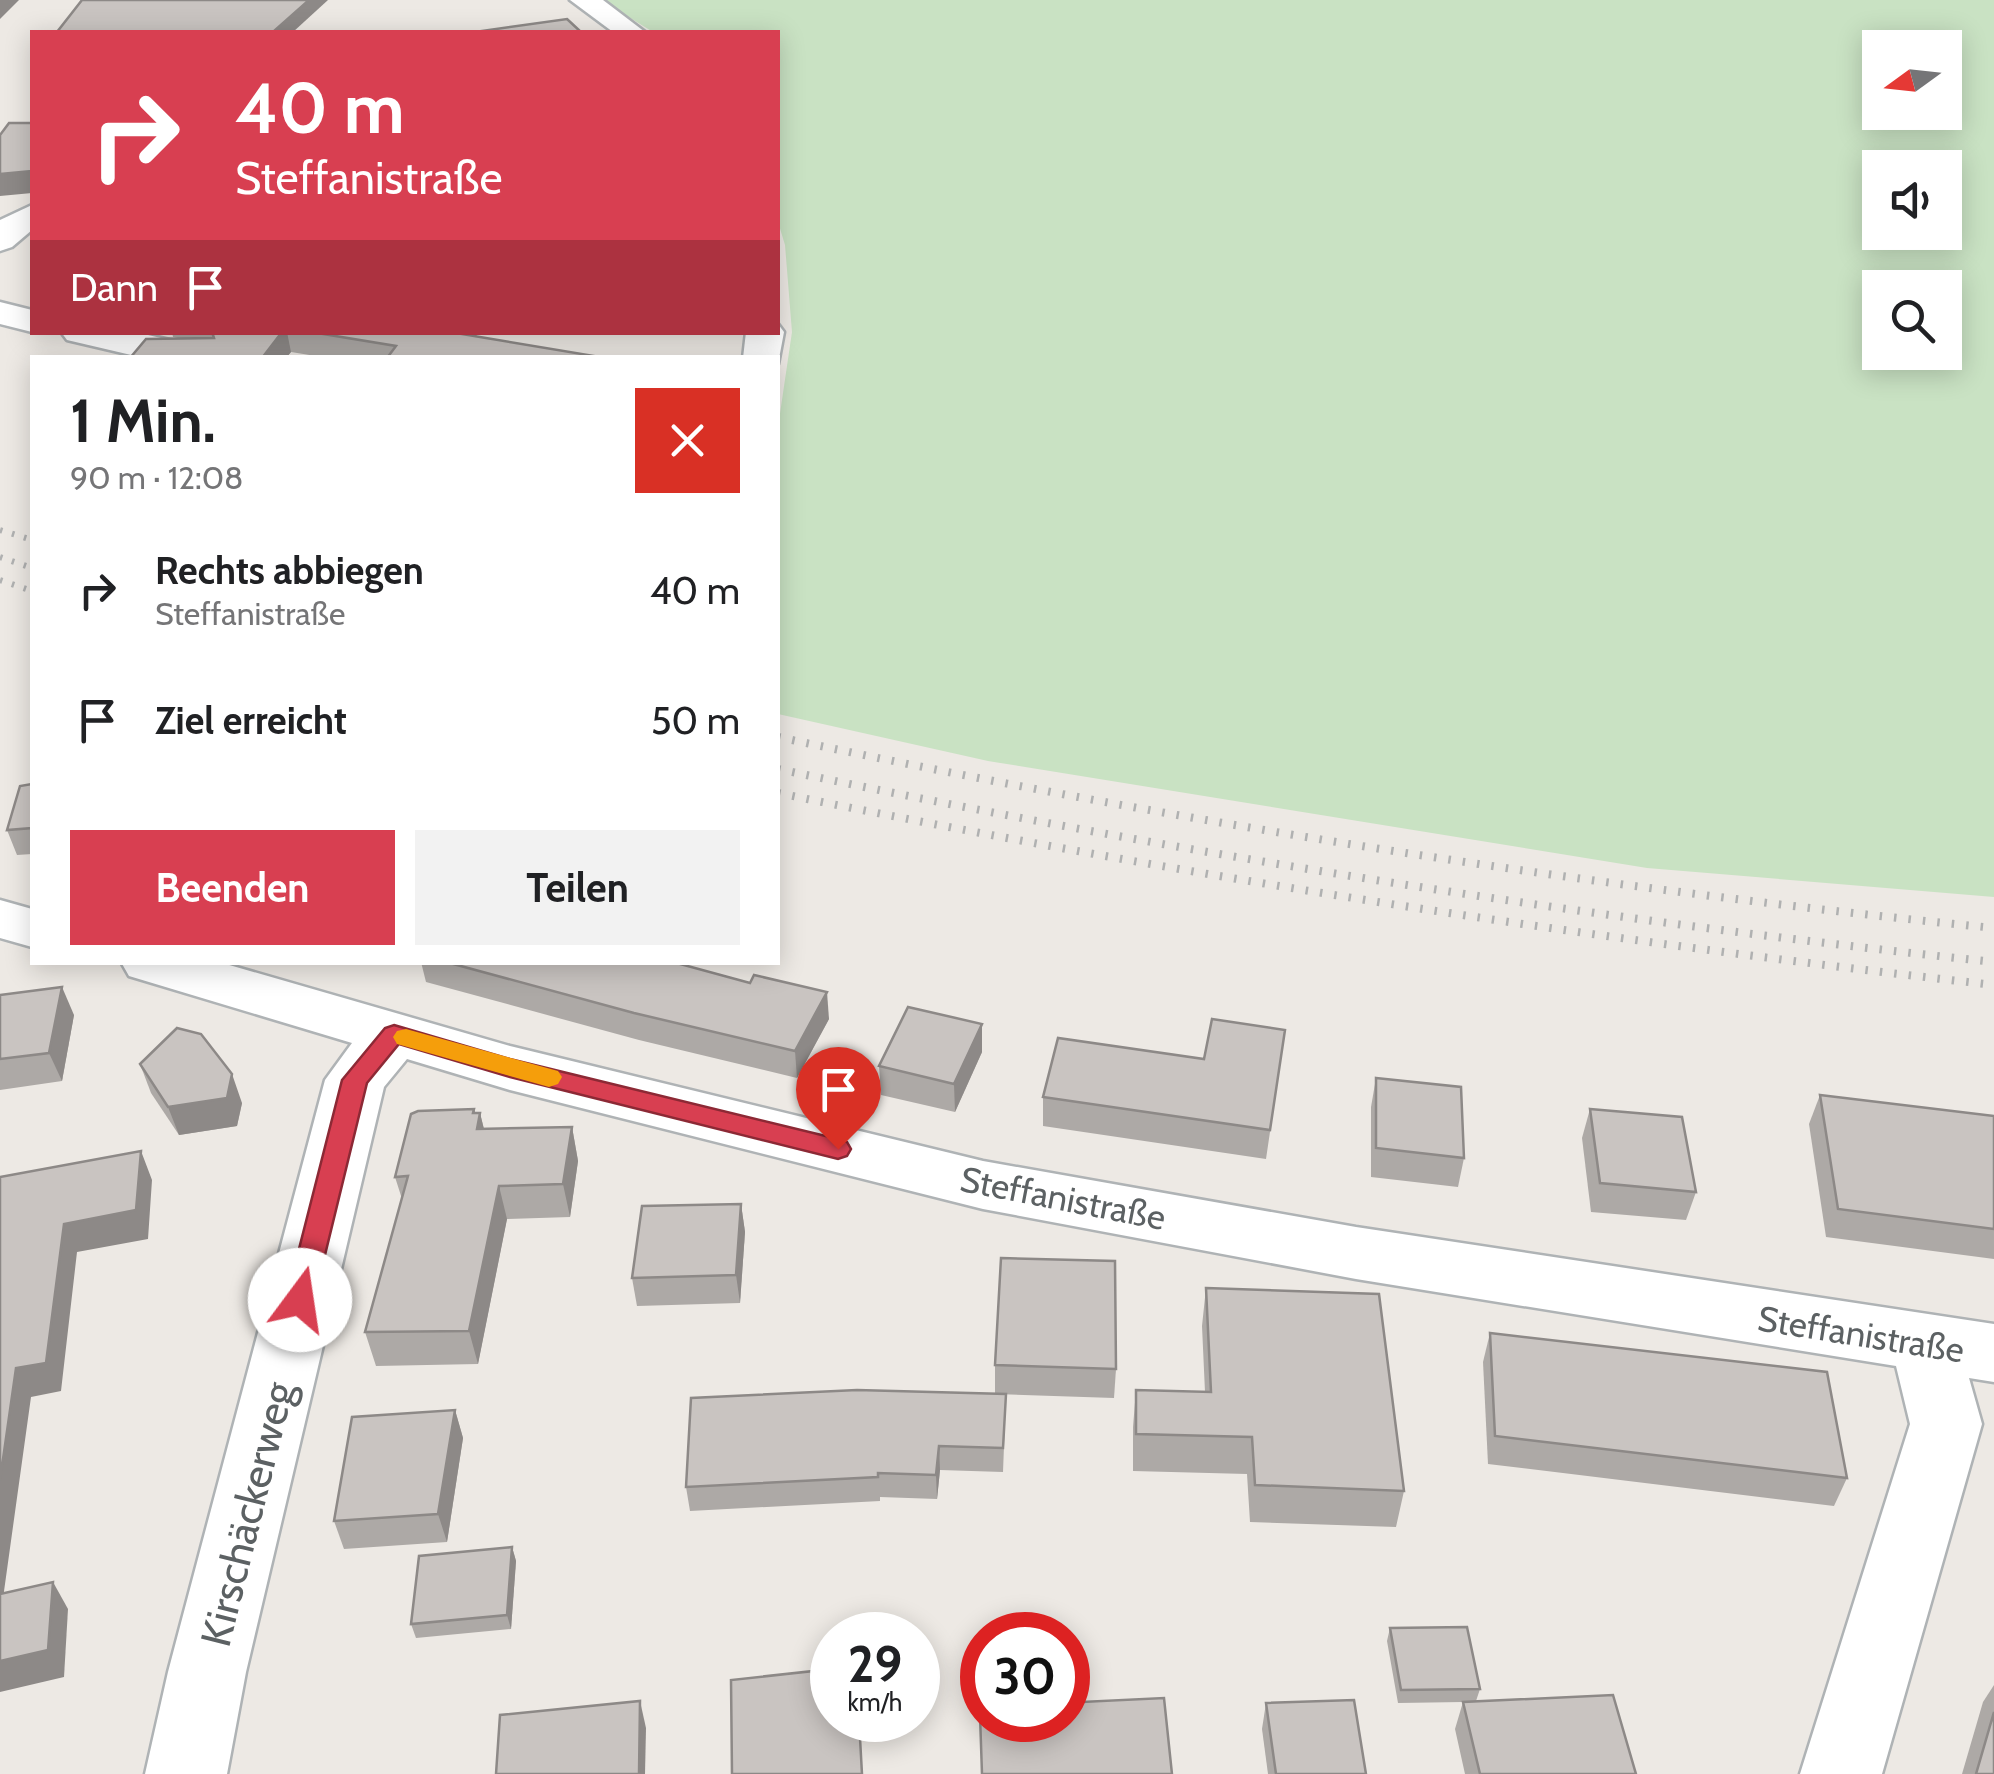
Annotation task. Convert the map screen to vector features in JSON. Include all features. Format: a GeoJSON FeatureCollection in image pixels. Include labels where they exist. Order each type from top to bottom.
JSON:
{"type":"FeatureCollection","features":[{"type":"Feature","properties":{"kind":"street"},"geometry":{"type":"LineString","coordinates":[[584,0],[629,30]]}},
{"type":"Feature","properties":{"kind":"street"},"geometry":{"type":"LineString","coordinates":[[0,240],[30,215]]}},
{"type":"Feature","properties":{"kind":"street"},"geometry":{"type":"LineString","coordinates":[[0,313],[30,320]]}},
{"type":"Feature","properties":{"kind":"street"},"geometry":{"type":"LineString","coordinates":[[94,335],[184,355]]}},
{"type":"Feature","properties":{"kind":"street"},"geometry":{"type":"LineString","coordinates":[[0,919],[30,927]]}},
{"type":"Feature","properties":{"kind":"street","name":"Steffanistraße"},"geometry":{"type":"LineString","coordinates":[[160,965],[510,1068],[983,1185],[1356,1253],[1960,1349]]}},
{"type":"Feature","properties":{"kind":"street","name":"Kirschäckerweg"},"geometry":{"type":"LineString","coordinates":[[186,1774],[207,1672],[355,1080],[394,1034]]}},
{"type":"Feature","properties":{"kind":"street"},"geometry":{"type":"LineString","coordinates":[[1841,1774],[1946,1424],[1960,1349]]}},
{"type":"Feature","properties":{"kind":"green space"},"geometry":{"type":"Polygon","coordinates":[[[601,0],[1994,0],[1994,897],[1647,868],[988,761],[780,714],[780,413],[792,332],[785,245],[780,229],[780,30],[650,30],[601,0]]]}},
{"type":"Feature","properties":{"kind":"building"},"geometry":{"type":"Polygon","coordinates":[[[82,0],[309,0],[275,30],[59,30],[82,0]]]}},
{"type":"Feature","properties":{"kind":"building"},"geometry":{"type":"Polygon","coordinates":[[[567,19],[579,30],[489,30],[567,19]]]}},
{"type":"Feature","properties":{"kind":"building"},"geometry":{"type":"Polygon","coordinates":[[[9,123],[30,123],[30,171],[0,174],[0,135],[9,123]]]}},
{"type":"Feature","properties":{"kind":"building"},"geometry":{"type":"Polygon","coordinates":[[[213,335],[280,335],[264,355],[133,355],[146,339],[214,338],[213,335]]]}},
{"type":"Feature","properties":{"kind":"building"},"geometry":{"type":"Polygon","coordinates":[[[329,335],[468,335],[588,355],[389,355],[396,346],[329,335]]]}},
{"type":"Feature","properties":{"kind":"building"},"geometry":{"type":"Polygon","coordinates":[[[30,784],[30,828],[7,830],[20,786],[30,784]]]}},
{"type":"Feature","properties":{"kind":"building"},"geometry":{"type":"Polygon","coordinates":[[[457,965],[684,965],[750,983],[754,975],[827,992],[795,1051],[457,965]]]}},
{"type":"Feature","properties":{"kind":"building"},"geometry":{"type":"Polygon","coordinates":[[[62,987],[49,1053],[0,1059],[0,995],[62,987]]]}},
{"type":"Feature","properties":{"kind":"building"},"geometry":{"type":"Polygon","coordinates":[[[908,1007],[982,1024],[954,1084],[879,1066],[908,1007]]]}},
{"type":"Feature","properties":{"kind":"building"},"geometry":{"type":"Polygon","coordinates":[[[1212,1019],[1285,1030],[1270,1130],[1043,1097],[1058,1038],[1204,1059],[1212,1019]]]}},
{"type":"Feature","properties":{"kind":"building"},"geometry":{"type":"Polygon","coordinates":[[[177,1028],[201,1034],[232,1074],[227,1098],[168,1107],[140,1064],[177,1028]]]}},
{"type":"Feature","properties":{"kind":"building"},"geometry":{"type":"Polygon","coordinates":[[[1376,1078],[1461,1087],[1464,1158],[1376,1148],[1376,1078]]]}},
{"type":"Feature","properties":{"kind":"building"},"geometry":{"type":"Polygon","coordinates":[[[1820,1095],[1994,1116],[1994,1229],[1838,1209],[1820,1095]]]}},
{"type":"Feature","properties":{"kind":"building"},"geometry":{"type":"Polygon","coordinates":[[[474,1109],[473,1113],[480,1113],[477,1129],[572,1127],[563,1184],[499,1186],[469,1331],[365,1332],[408,1176],[395,1177],[411,1114],[474,1109]]]}},
{"type":"Feature","properties":{"kind":"building"},"geometry":{"type":"Polygon","coordinates":[[[1590,1109],[1682,1117],[1696,1192],[1600,1183],[1590,1109]]]}},
{"type":"Feature","properties":{"kind":"building"},"geometry":{"type":"Polygon","coordinates":[[[141,1151],[136,1210],[64,1224],[46,1363],[16,1368],[0,1480],[0,1177],[141,1151]]]}},
{"type":"Feature","properties":{"kind":"building"},"geometry":{"type":"Polygon","coordinates":[[[741,1204],[736,1275],[632,1278],[642,1206],[741,1204]]]}},
{"type":"Feature","properties":{"kind":"building"},"geometry":{"type":"Polygon","coordinates":[[[1001,1258],[1115,1261],[1116,1369],[995,1365],[1001,1258]]]}},
{"type":"Feature","properties":{"kind":"building"},"geometry":{"type":"Polygon","coordinates":[[[1206,1288],[1379,1294],[1404,1491],[1255,1485],[1252,1437],[1136,1434],[1136,1390],[1211,1392],[1206,1288]]]}},
{"type":"Feature","properties":{"kind":"building"},"geometry":{"type":"Polygon","coordinates":[[[1490,1333],[1827,1372],[1847,1478],[1495,1436],[1490,1333]]]}},
{"type":"Feature","properties":{"kind":"building"},"geometry":{"type":"Polygon","coordinates":[[[857,1390],[1006,1394],[1003,1448],[939,1446],[936,1475],[878,1473],[878,1477],[686,1487],[691,1398],[857,1390]]]}},
{"type":"Feature","properties":{"kind":"building"},"geometry":{"type":"Polygon","coordinates":[[[455,1410],[438,1514],[334,1521],[352,1417],[455,1410]]]}},
{"type":"Feature","properties":{"kind":"building"},"geometry":{"type":"Polygon","coordinates":[[[512,1547],[507,1615],[411,1624],[419,1556],[512,1547]]]}},
{"type":"Feature","properties":{"kind":"building"},"geometry":{"type":"Polygon","coordinates":[[[53,1582],[48,1650],[0,1661],[0,1594],[53,1582]]]}},
{"type":"Feature","properties":{"kind":"building"},"geometry":{"type":"Polygon","coordinates":[[[1467,1627],[1480,1689],[1401,1690],[1390,1628],[1467,1627]]]}},
{"type":"Feature","properties":{"kind":"building"},"geometry":{"type":"Polygon","coordinates":[[[810,1671],[810,1742],[860,1742],[862,1774],[732,1774],[731,1680],[810,1671]]]}},
{"type":"Feature","properties":{"kind":"building"},"geometry":{"type":"Polygon","coordinates":[[[1613,1695],[1636,1774],[1480,1774],[1463,1702],[1613,1695]]]}},
{"type":"Feature","properties":{"kind":"building"},"geometry":{"type":"Polygon","coordinates":[[[1164,1698],[1172,1774],[982,1774],[981,1742],[1090,1742],[1090,1702],[1164,1698]]]}},
{"type":"Feature","properties":{"kind":"building"},"geometry":{"type":"Polygon","coordinates":[[[1354,1700],[1366,1774],[1276,1774],[1266,1703],[1354,1700]]]}},
{"type":"Feature","properties":{"kind":"building"},"geometry":{"type":"Polygon","coordinates":[[[640,1701],[639,1774],[496,1774],[500,1715],[640,1701]]]}},
{"type":"Feature","properties":{"kind":"building"},"geometry":{"type":"Polygon","coordinates":[[[1994,1712],[1994,1774],[1976,1774],[1994,1712]]]}},
{"type":"Feature","properties":{"kind":"railway"},"geometry":{"type":"LineString","coordinates":[[0,530],[30,539]]}},
{"type":"Feature","properties":{"kind":"railway"},"geometry":{"type":"LineString","coordinates":[[0,557],[30,567]]}},
{"type":"Feature","properties":{"kind":"railway"},"geometry":{"type":"LineString","coordinates":[[0,580],[30,590]]}},
{"type":"Feature","properties":{"kind":"railway"},"geometry":{"type":"LineString","coordinates":[[780,737],[1080,797],[1383,849],[1688,893],[1994,928]]}},
{"type":"Feature","properties":{"kind":"railway"},"geometry":{"type":"LineString","coordinates":[[780,769],[1080,829],[1383,881],[1688,926],[1994,962]]}},
{"type":"Feature","properties":{"kind":"railway"},"geometry":{"type":"LineString","coordinates":[[780,793],[1080,852],[1384,903],[1688,947],[1994,985]]}},
{"type":"Feature","properties":{"kind":"slow traffic"},"geometry":{"type":"LineString","coordinates":[[406,1037],[549,1077]]}},
{"type":"Feature","properties":{"kind":"route"},"geometry":{"type":"LineString","coordinates":[[300,1300],[355,1080],[394,1034],[510,1068],[838,1149]]}}]}
